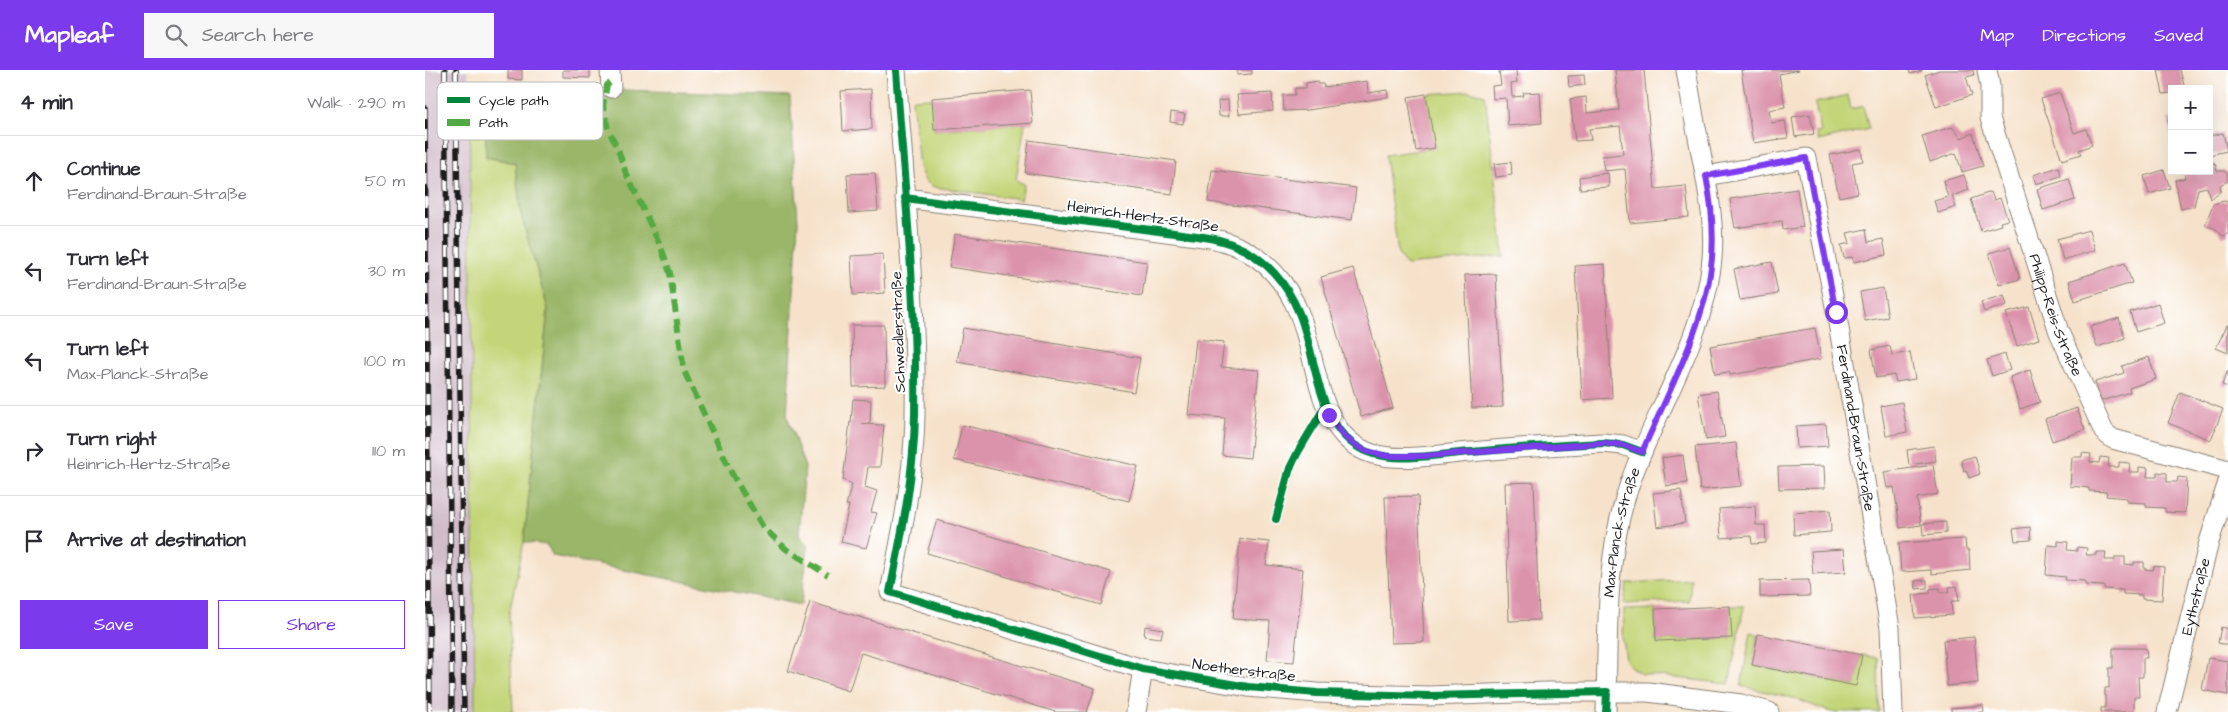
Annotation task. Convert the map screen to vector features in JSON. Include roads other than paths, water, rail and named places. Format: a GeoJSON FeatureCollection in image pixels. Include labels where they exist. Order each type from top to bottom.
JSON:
{"type":"FeatureCollection","features":[{"type":"Feature","properties":{"kind":"street","name":"Schwedlerstraße"},"geometry":{"type":"LineString","coordinates":[[890,592],[907,507],[915,416],[913,324],[896,70]]}},
{"type":"Feature","properties":{"kind":"street","name":"Max-Planck-Straße"},"geometry":{"type":"LineString","coordinates":[[1606,712],[1607,607],[1611,562],[1623,507],[1642,452],[1691,338],[1705,299],[1711,267],[1713,243],[1711,202],[1686,70]]}},
{"type":"Feature","properties":{"kind":"street","name":"Philipp-Reis-Straße"},"geometry":{"type":"LineString","coordinates":[[1987,70],[1990,86],[1989,111],[1993,127],[2059,332],[2104,432],[2113,439],[2228,470]]}},
{"type":"Feature","properties":{"kind":"street","name":"Ferdinand-Braun-Straße"},"geometry":{"type":"LineString","coordinates":[[1706,176],[1806,158],[1836,312],[1890,628],[1893,712]]}},
{"type":"Feature","properties":{"kind":"street","name":"Heinrich-Hertz-Straße"},"geometry":{"type":"LineString","coordinates":[[905,198],[1173,233],[1217,240],[1247,251],[1266,264],[1289,293],[1299,313],[1329,415],[1342,434],[1366,451],[1387,456],[1417,456],[1603,443],[1623,445],[1642,452]]}},
{"type":"Feature","properties":{"kind":"street","name":"Eythstraße"},"geometry":{"type":"LineString","coordinates":[[2167,712],[2209,542],[2228,482]]}},
{"type":"Feature","properties":{"kind":"street","name":"Noetherstraße"},"geometry":{"type":"LineString","coordinates":[[890,592],[1143,669],[1248,687],[1317,693],[1429,696],[1648,692],[1741,704],[1769,712]]}},
{"type":"Feature","properties":{"kind":"street"},"geometry":{"type":"LineString","coordinates":[[1136,712],[1143,669]]}},
{"type":"Feature","properties":{"kind":"railway"},"geometry":{"type":"LineString","coordinates":[[445,70],[445,82]]}},
{"type":"Feature","properties":{"kind":"railway"},"geometry":{"type":"LineString","coordinates":[[456,70],[456,82]]}},
{"type":"Feature","properties":{"kind":"railway"},"geometry":{"type":"LineString","coordinates":[[425,108],[430,712]]}},
{"type":"Feature","properties":{"kind":"railway"},"geometry":{"type":"LineString","coordinates":[[446,140],[452,712]]}},
{"type":"Feature","properties":{"kind":"railway"},"geometry":{"type":"LineString","coordinates":[[457,140],[464,712]]}}]}
